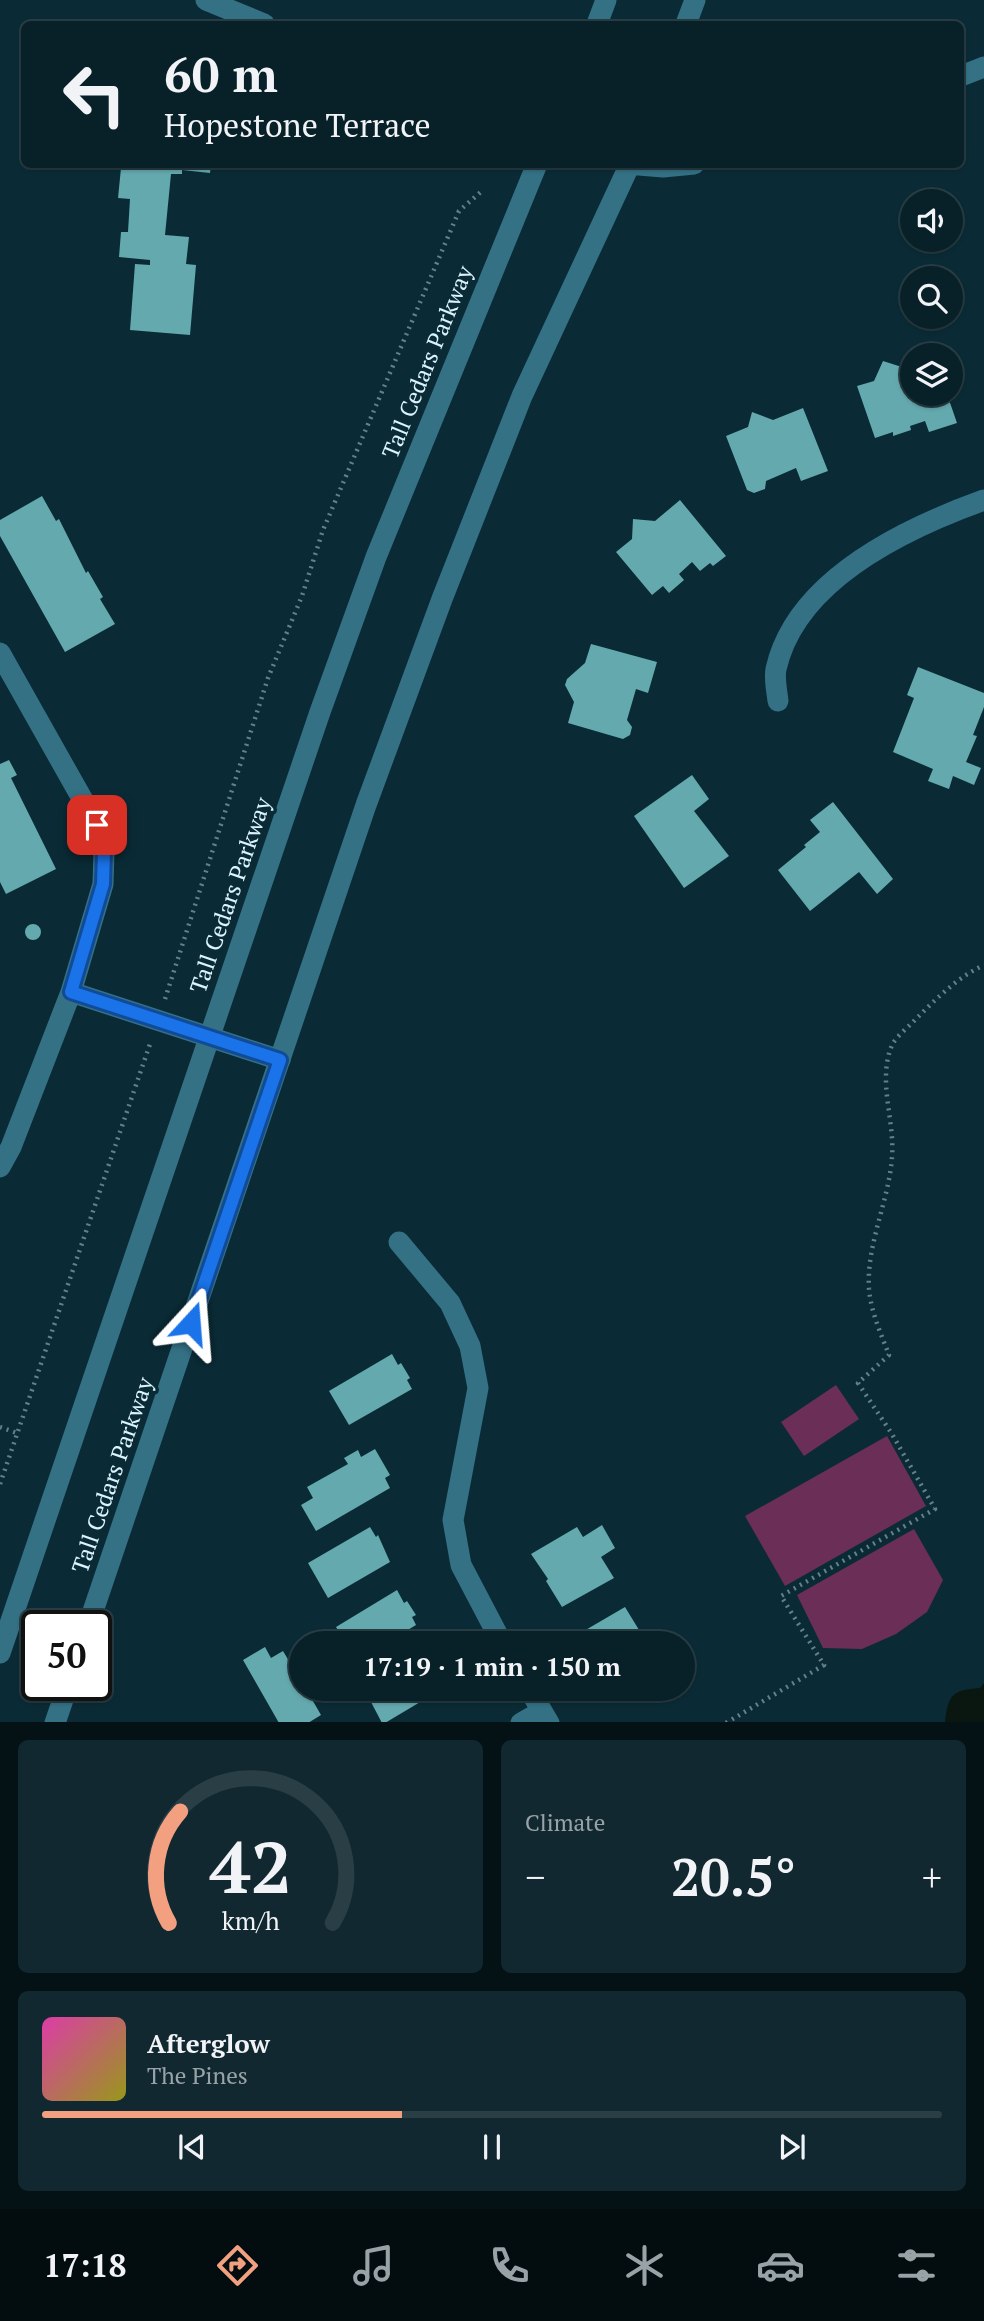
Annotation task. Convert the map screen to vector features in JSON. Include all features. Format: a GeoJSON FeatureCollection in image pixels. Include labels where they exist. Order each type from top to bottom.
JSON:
{"type":"FeatureCollection","features":[{"type":"Feature","properties":{"kind":"main road"},"geometry":{"type":"LineString","coordinates":[[206,0],[257,21]]}},
{"type":"Feature","properties":{"kind":"main road"},"geometry":{"type":"LineString","coordinates":[[598,21],[606,0]]}},
{"type":"Feature","properties":{"kind":"main road"},"geometry":{"type":"LineString","coordinates":[[687,21],[695,0]]}},
{"type":"Feature","properties":{"kind":"main road"},"geometry":{"type":"LineString","coordinates":[[964,75],[984,67]]}},
{"type":"Feature","properties":{"kind":"main road","name":"Tall Cedars Parkway"},"geometry":{"type":"LineString","coordinates":[[0,1653],[320,712],[376,557],[535,168]]}},
{"type":"Feature","properties":{"kind":"main road","name":"Tall Cedars Parkway"},"geometry":{"type":"LineString","coordinates":[[93,1610],[366,805],[517,409],[628,168]]}},
{"type":"Feature","properties":{"kind":"main road"},"geometry":{"type":"LineString","coordinates":[[778,701],[775,672],[786,640],[812,602],[850,567],[893,538],[940,515],[984,500]]}},
{"type":"Feature","properties":{"kind":"main road"},"geometry":{"type":"LineString","coordinates":[[0,653],[97,825],[104,851],[103,884],[71,992],[11,1147],[0,1167]]}},
{"type":"Feature","properties":{"kind":"main road"},"geometry":{"type":"LineString","coordinates":[[71,992],[280,1060]]}},
{"type":"Feature","properties":{"kind":"main road"},"geometry":{"type":"LineString","coordinates":[[398,1242],[450,1303],[470,1346],[478,1388],[453,1520],[461,1565],[496,1631]]}},
{"type":"Feature","properties":{"kind":"main road"},"geometry":{"type":"LineString","coordinates":[[55,1722],[63,1701]]}},
{"type":"Feature","properties":{"kind":"main road"},"geometry":{"type":"LineString","coordinates":[[525,1722],[545,1717],[536,1701]]}},
{"type":"Feature","properties":{"kind":"path"},"geometry":{"type":"LineString","coordinates":[[0,1484],[159,1020],[268,678],[302,596],[323,530],[459,211],[483,190]]}},
{"type":"Feature","properties":{"kind":"path"},"geometry":{"type":"LineString","coordinates":[[728,1722],[824,1665],[781,1596],[936,1510],[892,1434],[858,1383],[889,1355],[876,1320],[869,1290],[869,1268],[892,1157],[891,1116],[886,1085],[893,1043],[942,992],[970,971],[984,965]]}},
{"type":"Feature","properties":{"kind":"path"},"geometry":{"type":"LineString","coordinates":[[0,1427],[18,1433]]}},
{"type":"Feature","properties":{"kind":"shaded area"},"geometry":{"type":"Polygon","coordinates":[[[836,1385],[859,1419],[804,1456],[781,1422],[836,1385]]]}},
{"type":"Feature","properties":{"kind":"shaded area"},"geometry":{"type":"Polygon","coordinates":[[[887,1436],[926,1506],[785,1586],[745,1516],[887,1436]]]}},
{"type":"Feature","properties":{"kind":"shaded area"},"geometry":{"type":"Polygon","coordinates":[[[914,1529],[943,1580],[927,1612],[896,1634],[862,1649],[823,1648],[797,1595],[914,1529]]]}},
{"type":"Feature","properties":{"kind":"shaded area"},"geometry":{"type":"Polygon","coordinates":[[[984,1683],[984,1722],[945,1722],[953,1696],[963,1690],[980,1688],[984,1683]]]}},
{"type":"Feature","properties":{"kind":"building"},"geometry":{"type":"Polygon","coordinates":[[[121,168],[211,168],[210,173],[182,170],[182,174],[171,174],[165,235],[189,237],[186,264],[196,265],[190,335],[130,330],[135,264],[150,265],[150,260],[119,257],[121,232],[128,232],[130,199],[118,198],[121,168]]]}},
{"type":"Feature","properties":{"kind":"building"},"geometry":{"type":"Polygon","coordinates":[[[883,361],[900,366],[900,406],[951,406],[957,423],[929,432],[925,421],[910,426],[911,430],[875,438],[857,386],[874,381],[883,361]]]}},
{"type":"Feature","properties":{"kind":"building"},"geometry":{"type":"Polygon","coordinates":[[[803,408],[828,471],[801,481],[796,468],[766,481],[765,489],[754,493],[747,490],[726,436],[748,427],[752,412],[773,420],[803,408]]]}},
{"type":"Feature","properties":{"kind":"building"},"geometry":{"type":"Polygon","coordinates":[[[42,496],[56,521],[59,519],[86,573],[88,571],[103,597],[100,599],[115,624],[65,652],[0,536],[0,520],[42,496]]]}},
{"type":"Feature","properties":{"kind":"building"},"geometry":{"type":"Polygon","coordinates":[[[680,500],[726,556],[713,566],[710,563],[700,571],[692,562],[679,574],[684,580],[669,593],[663,586],[652,595],[616,552],[632,539],[633,519],[655,521],[680,500]]]}},
{"type":"Feature","properties":{"kind":"building"},"geometry":{"type":"Polygon","coordinates":[[[591,644],[657,662],[648,693],[636,689],[627,720],[632,727],[630,735],[623,739],[568,723],[574,702],[565,685],[567,679],[585,663],[591,644]]]}},
{"type":"Feature","properties":{"kind":"building"},"geometry":{"type":"Polygon","coordinates":[[[918,667],[984,693],[984,707],[973,735],[977,736],[966,762],[981,768],[974,785],[953,776],[949,789],[928,781],[933,769],[893,752],[914,698],[907,695],[918,667]]]}},
{"type":"Feature","properties":{"kind":"building"},"geometry":{"type":"Polygon","coordinates":[[[9,760],[17,775],[11,778],[56,869],[6,894],[0,882],[0,764],[9,760]]]}},
{"type":"Feature","properties":{"kind":"building"},"geometry":{"type":"Polygon","coordinates":[[[692,775],[709,799],[694,811],[729,856],[684,888],[634,816],[692,775]]]}},
{"type":"Feature","properties":{"kind":"building"},"geometry":{"type":"Polygon","coordinates":[[[833,802],[893,879],[877,894],[859,872],[810,911],[778,870],[820,832],[810,820],[833,802]]]}},
{"type":"Feature","properties":{"kind":"building"},"geometry":{"type":"Polygon","coordinates":[[[33,924],[39,926],[39,938],[33,940],[27,938],[25,932],[27,926],[33,924]]]}},
{"type":"Feature","properties":{"kind":"building"},"geometry":{"type":"Polygon","coordinates":[[[392,1354],[410,1378],[407,1380],[412,1389],[349,1425],[329,1391],[392,1354]]]}},
{"type":"Feature","properties":{"kind":"building"},"geometry":{"type":"Polygon","coordinates":[[[375,1449],[390,1475],[385,1478],[390,1488],[316,1531],[301,1505],[313,1498],[307,1487],[348,1464],[344,1458],[358,1450],[361,1457],[375,1449]]]}},
{"type":"Feature","properties":{"kind":"building"},"geometry":{"type":"Polygon","coordinates":[[[602,1525],[615,1548],[601,1557],[614,1578],[562,1607],[531,1554],[577,1527],[583,1537],[602,1525]]]}},
{"type":"Feature","properties":{"kind":"building"},"geometry":{"type":"Polygon","coordinates":[[[370,1527],[376,1537],[378,1535],[390,1562],[328,1598],[308,1563],[370,1527]]]}},
{"type":"Feature","properties":{"kind":"building"},"geometry":{"type":"Polygon","coordinates":[[[397,1590],[404,1603],[407,1601],[416,1615],[412,1617],[416,1625],[406,1631],[338,1631],[336,1627],[397,1590]]]}},
{"type":"Feature","properties":{"kind":"building"},"geometry":{"type":"Polygon","coordinates":[[[625,1607],[640,1631],[584,1631],[625,1607]]]}},
{"type":"Feature","properties":{"kind":"building"},"geometry":{"type":"Polygon","coordinates":[[[265,1647],[271,1658],[283,1651],[289,1661],[289,1701],[313,1701],[321,1715],[310,1722],[278,1722],[243,1660],[265,1647]]]}},
{"type":"Feature","properties":{"kind":"building"},"geometry":{"type":"Polygon","coordinates":[[[422,1701],[387,1722],[381,1722],[371,1702],[422,1701]]]}},
{"type":"Feature","properties":{"kind":"route"},"geometry":{"type":"LineString","coordinates":[[97,825],[104,851],[103,884],[71,992],[280,1060],[191,1323]]}}]}
